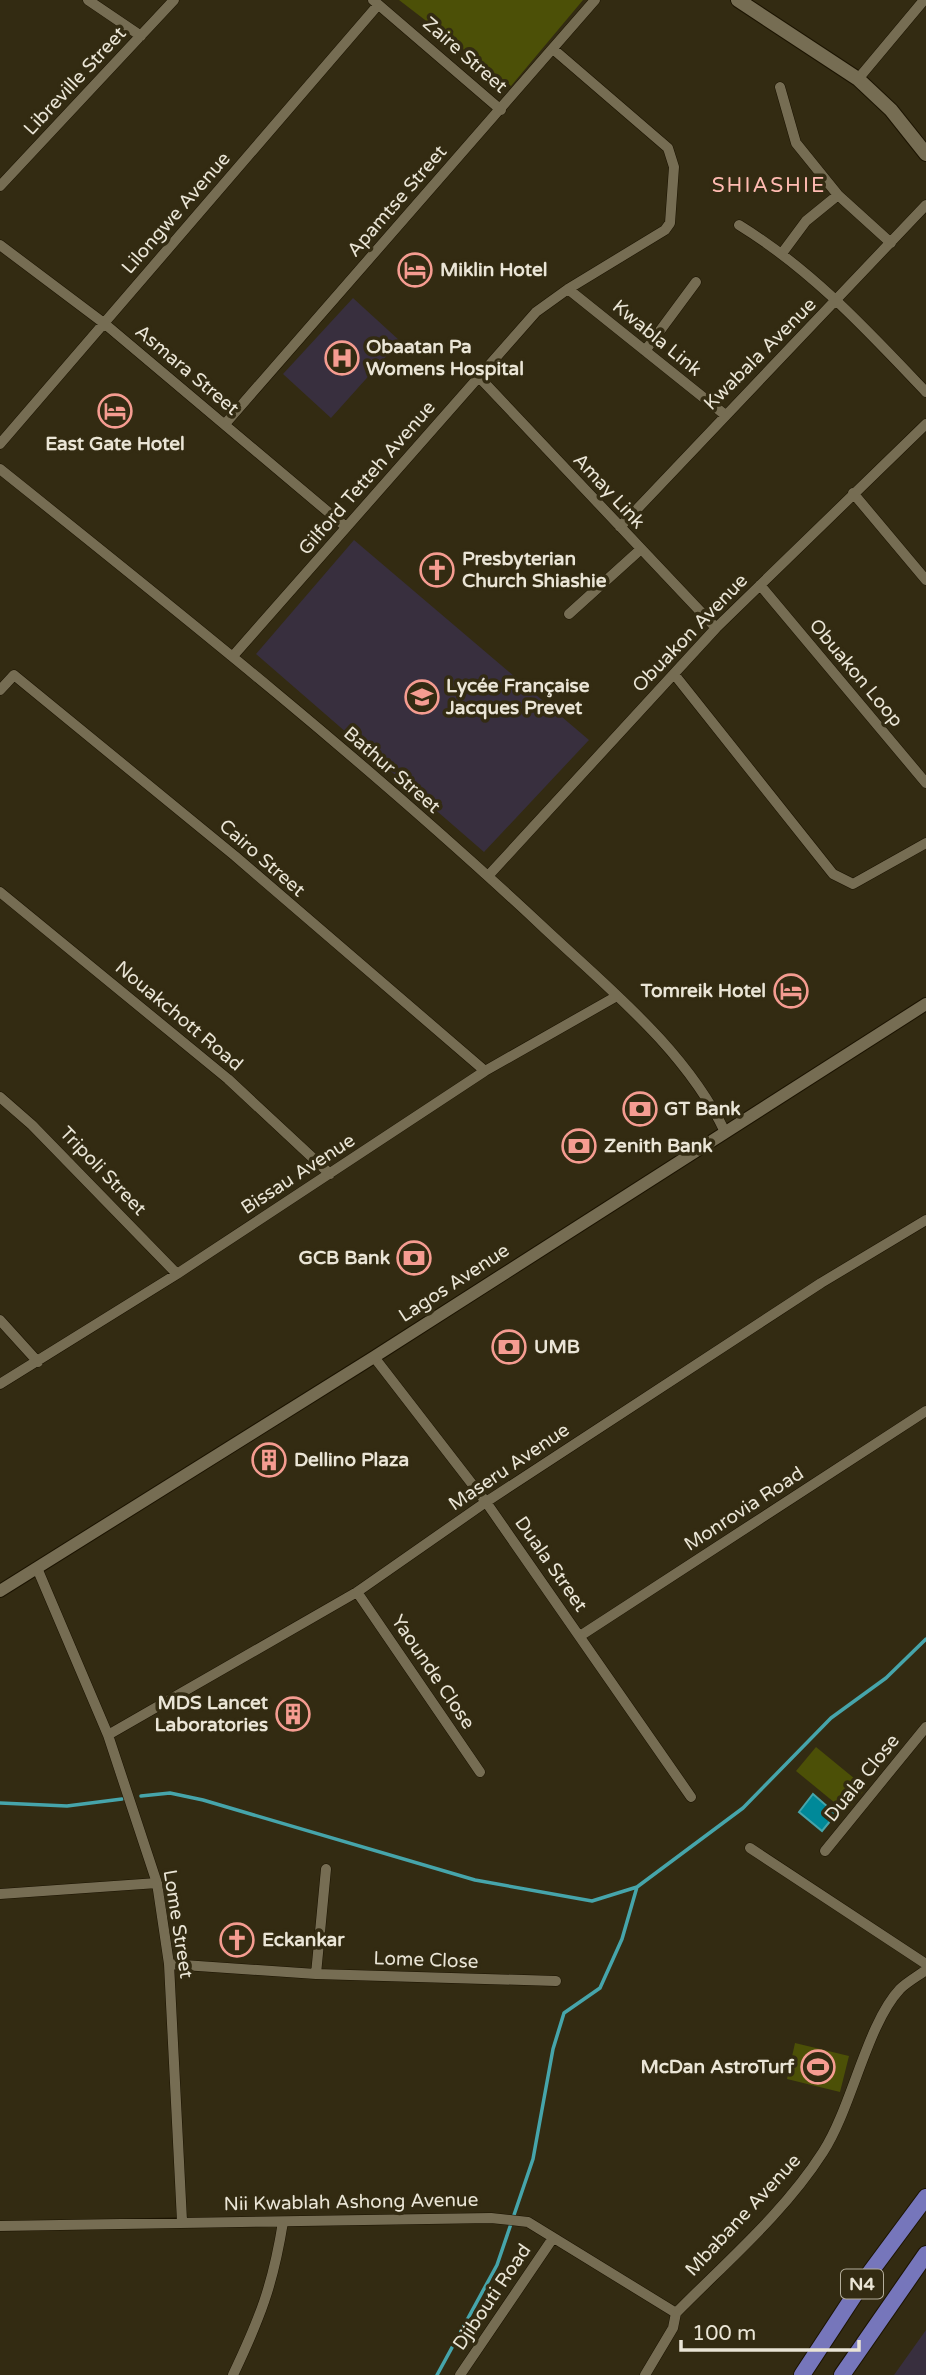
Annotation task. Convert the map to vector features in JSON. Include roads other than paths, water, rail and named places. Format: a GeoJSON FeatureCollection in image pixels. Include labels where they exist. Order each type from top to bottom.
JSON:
{"type":"FeatureCollection","features":[{"type":"Feature","properties":{"kind":"highway","name":"N4"},"geometry":{"type":"LineString","coordinates":[[802,2375],[863,2282],[926,2197]]}},
{"type":"Feature","properties":{"kind":"highway","name":"N4"},"geometry":{"type":"LineString","coordinates":[[842,2375],[926,2254]]}},
{"type":"Feature","properties":{"kind":"main road"},"geometry":{"type":"LineString","coordinates":[[738,0],[858,79],[891,110],[926,154]]}},
{"type":"Feature","properties":{"kind":"street"},"geometry":{"type":"LineString","coordinates":[[88,0],[141,36]]}},
{"type":"Feature","properties":{"kind":"street","name":"Libreville Street"},"geometry":{"type":"LineString","coordinates":[[0,186],[174,0]]}},
{"type":"Feature","properties":{"kind":"street","name":"Apamtse Street"},"geometry":{"type":"LineString","coordinates":[[225,424],[595,0]]}},
{"type":"Feature","properties":{"kind":"street"},"geometry":{"type":"LineString","coordinates":[[858,79],[925,1]]}},
{"type":"Feature","properties":{"kind":"street","name":"Zaire Street"},"geometry":{"type":"LineString","coordinates":[[375,2],[501,110]]}},
{"type":"Feature","properties":{"kind":"street","name":"Lilongwe Avenue"},"geometry":{"type":"LineString","coordinates":[[0,444],[105,324],[375,2]]}},
{"type":"Feature","properties":{"kind":"street","name":"Gilford Tetteh Avenue"},"geometry":{"type":"LineString","coordinates":[[233,656],[536,312],[568,289],[665,230],[670,223],[674,167],[668,148],[553,49]]}},
{"type":"Feature","properties":{"kind":"street"},"geometry":{"type":"LineString","coordinates":[[779,87],[796,144],[838,195],[891,243]]}},
{"type":"Feature","properties":{"kind":"street"},"geometry":{"type":"LineString","coordinates":[[783,252],[806,221],[838,195]]}},
{"type":"Feature","properties":{"kind":"street","name":"Kwabala Avenue"},"geometry":{"type":"LineString","coordinates":[[620,527],[724,414],[839,299],[926,205]]}},
{"type":"Feature","properties":{"kind":"street"},"geometry":{"type":"LineString","coordinates":[[739,225],[783,252],[839,299],[926,392]]}},
{"type":"Feature","properties":{"kind":"street","name":"Asmara Street"},"geometry":{"type":"LineString","coordinates":[[0,244],[105,324],[346,527]]}},
{"type":"Feature","properties":{"kind":"street"},"geometry":{"type":"LineString","coordinates":[[645,351],[696,282]]}},
{"type":"Feature","properties":{"kind":"street","name":"Kwabla Link"},"geometry":{"type":"LineString","coordinates":[[568,289],[724,414]]}},
{"type":"Feature","properties":{"kind":"street","name":"Amay Link"},"geometry":{"type":"LineString","coordinates":[[479,377],[716,628]]}},
{"type":"Feature","properties":{"kind":"street","name":"Obuakon Avenue"},"geometry":{"type":"LineString","coordinates":[[488,876],[716,628],[926,424]]}},
{"type":"Feature","properties":{"kind":"street","name":"Bathur Street"},"geometry":{"type":"LineString","coordinates":[[0,469],[233,656],[488,876],[617,996],[669,1050],[712,1104],[725,1132]]}},
{"type":"Feature","properties":{"kind":"street"},"geometry":{"type":"LineString","coordinates":[[853,493],[926,580]]}},
{"type":"Feature","properties":{"kind":"street"},"geometry":{"type":"LineString","coordinates":[[569,614],[641,550]]}},
{"type":"Feature","properties":{"kind":"street","name":"Obuakon Loop"},"geometry":{"type":"LineString","coordinates":[[760,585],[926,783]]}},
{"type":"Feature","properties":{"kind":"street"},"geometry":{"type":"LineString","coordinates":[[674,674],[833,874],[853,884],[926,843]]}},
{"type":"Feature","properties":{"kind":"street","name":"Cairo Street"},"geometry":{"type":"LineString","coordinates":[[0,690],[14,675],[236,856],[485,1071]]}},
{"type":"Feature","properties":{"kind":"street","name":"Nouakchott Road"},"geometry":{"type":"LineString","coordinates":[[0,892],[228,1079],[330,1174]]}},
{"type":"Feature","properties":{"kind":"street","name":"Bissau Avenue"},"geometry":{"type":"LineString","coordinates":[[0,1384],[177,1274],[485,1071],[617,996]]}},
{"type":"Feature","properties":{"kind":"street","name":"Lagos Avenue"},"geometry":{"type":"LineString","coordinates":[[0,1591],[374,1357],[926,1004]]}},
{"type":"Feature","properties":{"kind":"street","name":"Tripoli Street"},"geometry":{"type":"LineString","coordinates":[[0,1097],[41,1134],[177,1274]]}},
{"type":"Feature","properties":{"kind":"street","name":"Maseru Avenue"},"geometry":{"type":"LineString","coordinates":[[108,1735],[357,1592],[486,1502],[821,1283],[926,1220]]}},
{"type":"Feature","properties":{"kind":"street"},"geometry":{"type":"LineString","coordinates":[[0,1320],[38,1362]]}},
{"type":"Feature","properties":{"kind":"street","name":"Duala Street"},"geometry":{"type":"LineString","coordinates":[[374,1357],[486,1502],[691,1797]]}},
{"type":"Feature","properties":{"kind":"street","name":"Monrovia Road"},"geometry":{"type":"LineString","coordinates":[[580,1636],[926,1411]]}},
{"type":"Feature","properties":{"kind":"street","name":"Lome Street"},"geometry":{"type":"LineString","coordinates":[[37,1568],[108,1735],[158,1883],[169,1964],[183,2221]]}},
{"type":"Feature","properties":{"kind":"street","name":"Yaounde Close"},"geometry":{"type":"LineString","coordinates":[[357,1592],[480,1772]]}},
{"type":"Feature","properties":{"kind":"street","name":"Duala Close"},"geometry":{"type":"LineString","coordinates":[[825,1851],[926,1727]]}},
{"type":"Feature","properties":{"kind":"street"},"geometry":{"type":"LineString","coordinates":[[750,1848],[926,1964]]}},
{"type":"Feature","properties":{"kind":"street"},"geometry":{"type":"LineString","coordinates":[[316,1974],[326,1869]]}},
{"type":"Feature","properties":{"kind":"street"},"geometry":{"type":"LineString","coordinates":[[0,1894],[158,1883]]}},
{"type":"Feature","properties":{"kind":"street","name":"Lome Close"},"geometry":{"type":"LineString","coordinates":[[169,1964],[316,1974],[556,1981]]}},
{"type":"Feature","properties":{"kind":"street","name":"Mbabane Avenue"},"geometry":{"type":"LineString","coordinates":[[645,2375],[673,2328],[676,2313],[793,2193],[810,2171],[825,2149],[852,2095],[889,2004],[901,1988],[926,1970]]}},
{"type":"Feature","properties":{"kind":"street","name":"Nii Kwablah Ashong Avenue"},"geometry":{"type":"LineString","coordinates":[[0,2226],[491,2218],[528,2221],[676,2313]]}},
{"type":"Feature","properties":{"kind":"street"},"geometry":{"type":"LineString","coordinates":[[233,2375],[263,2312],[275,2275],[283,2222]]}},
{"type":"Feature","properties":{"kind":"street","name":"Djibouti Road"},"geometry":{"type":"LineString","coordinates":[[460,2375],[554,2238]]}},
{"type":"Feature","properties":{"kind":"water"},"geometry":{"type":"Polygon","coordinates":[[[813,1794],[836,1814],[822,1831],[799,1812],[813,1794]]]}},
{"type":"Feature","properties":{"kind":"waterway"},"geometry":{"type":"LineString","coordinates":[[437,2375],[497,2265],[533,2159],[553,2049],[564,2013],[600,1988],[622,1939],[637,1887],[743,1808],[831,1718],[886,1678],[926,1639]]}},
{"type":"Feature","properties":{"kind":"waterway"},"geometry":{"type":"LineString","coordinates":[[141,1796],[170,1793],[203,1800],[475,1880],[592,1901],[637,1887]]}},
{"type":"Feature","properties":{"kind":"waterway"},"geometry":{"type":"LineString","coordinates":[[0,1803],[67,1806],[122,1799]]}},
{"type":"Feature","properties":{"kind":"place","name":"Miklin Hotel"},"geometry":{"type":"Point","coordinates":[415,270]}},
{"type":"Feature","properties":{"kind":"place","name":"Obaatan Pa Womens Hospital"},"geometry":{"type":"Point","coordinates":[342,358]}},
{"type":"Feature","properties":{"kind":"place","name":"East Gate Hotel"},"geometry":{"type":"Point","coordinates":[115,411]}},
{"type":"Feature","properties":{"kind":"place","name":"Presbyterian Church Shiashie"},"geometry":{"type":"Point","coordinates":[437,570]}},
{"type":"Feature","properties":{"kind":"place","name":"Lycée Française Jacques Prevet"},"geometry":{"type":"Point","coordinates":[422,697]}},
{"type":"Feature","properties":{"kind":"place","name":"Tomreik Hotel"},"geometry":{"type":"Point","coordinates":[791,991]}},
{"type":"Feature","properties":{"kind":"place","name":"GT Bank"},"geometry":{"type":"Point","coordinates":[640,1109]}},
{"type":"Feature","properties":{"kind":"place","name":"Zenith Bank"},"geometry":{"type":"Point","coordinates":[579,1146]}},
{"type":"Feature","properties":{"kind":"place","name":"GCB Bank"},"geometry":{"type":"Point","coordinates":[414,1258]}},
{"type":"Feature","properties":{"kind":"place","name":"UMB"},"geometry":{"type":"Point","coordinates":[509,1347]}},
{"type":"Feature","properties":{"kind":"place","name":"Dellino Plaza"},"geometry":{"type":"Point","coordinates":[269,1460]}},
{"type":"Feature","properties":{"kind":"place","name":"MDS Lancet Laboratories"},"geometry":{"type":"Point","coordinates":[293,1714]}},
{"type":"Feature","properties":{"kind":"place","name":"Eckankar"},"geometry":{"type":"Point","coordinates":[237,1940]}},
{"type":"Feature","properties":{"kind":"place","name":"McDan AstroTurf"},"geometry":{"type":"Point","coordinates":[818,2067]}},
{"type":"Feature","properties":{"kind":"district","name":"SHIASHIE"},"geometry":{"type":"Point","coordinates":[769,185]}}]}
